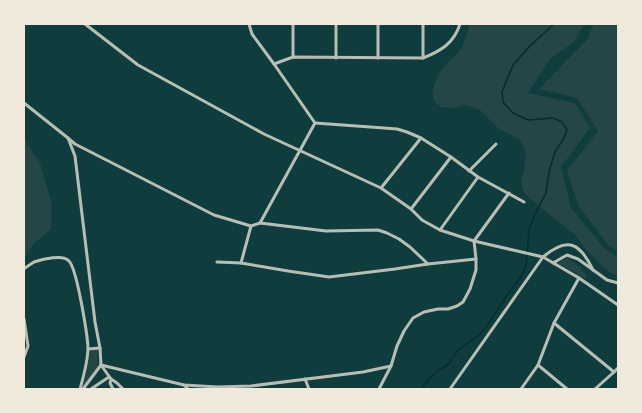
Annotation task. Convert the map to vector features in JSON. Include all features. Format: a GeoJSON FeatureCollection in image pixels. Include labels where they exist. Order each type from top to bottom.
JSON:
{"type":"FeatureCollection","features":[{"type":"Feature","properties":{"kind":"street"},"geometry":{"type":"LineString","coordinates":[[85,24],[138,65],[264,134],[382,188],[411,209],[422,220],[440,230],[474,241],[543,257],[579,278],[618,305]]}},
{"type":"Feature","properties":{"kind":"street"},"geometry":{"type":"LineString","coordinates":[[249,24],[252,34],[315,123]]}},
{"type":"Feature","properties":{"kind":"street"},"geometry":{"type":"LineString","coordinates":[[293,24],[294,57]]}},
{"type":"Feature","properties":{"kind":"street"},"geometry":{"type":"LineString","coordinates":[[336,24],[336,58]]}},
{"type":"Feature","properties":{"kind":"street"},"geometry":{"type":"LineString","coordinates":[[378,24],[378,58]]}},
{"type":"Feature","properties":{"kind":"street"},"geometry":{"type":"LineString","coordinates":[[423,24],[423,58]]}},
{"type":"Feature","properties":{"kind":"street"},"geometry":{"type":"LineString","coordinates":[[274,64],[294,57],[423,58],[436,53],[450,43],[457,33],[460,24]]}},
{"type":"Feature","properties":{"kind":"street"},"geometry":{"type":"LineString","coordinates":[[24,103],[75,144],[214,216],[251,226],[260,223],[326,231],[378,230],[399,239],[428,264]]}},
{"type":"Feature","properties":{"kind":"street"},"geometry":{"type":"LineString","coordinates":[[260,223],[315,123]]}},
{"type":"Feature","properties":{"kind":"street"},"geometry":{"type":"LineString","coordinates":[[315,123],[407,132],[421,138],[451,157],[478,177],[524,202]]}},
{"type":"Feature","properties":{"kind":"street"},"geometry":{"type":"LineString","coordinates":[[68,138],[75,156],[101,365],[110,378],[123,389]]}},
{"type":"Feature","properties":{"kind":"street"},"geometry":{"type":"LineString","coordinates":[[382,188],[421,138]]}},
{"type":"Feature","properties":{"kind":"street"},"geometry":{"type":"LineString","coordinates":[[469,171],[496,144]]}},
{"type":"Feature","properties":{"kind":"street"},"geometry":{"type":"LineString","coordinates":[[411,209],[451,157]]}},
{"type":"Feature","properties":{"kind":"street"},"geometry":{"type":"LineString","coordinates":[[440,230],[478,177]]}},
{"type":"Feature","properties":{"kind":"street"},"geometry":{"type":"LineString","coordinates":[[379,389],[391,366],[397,346],[404,331],[413,318],[424,312],[438,309],[448,309],[458,306],[463,302],[470,289],[476,270],[474,241],[509,193]]}},
{"type":"Feature","properties":{"kind":"street"},"geometry":{"type":"LineString","coordinates":[[241,263],[251,226]]}},
{"type":"Feature","properties":{"kind":"street"},"geometry":{"type":"LineString","coordinates":[[450,389],[543,257],[559,246],[571,244],[584,254],[593,270]]}},
{"type":"Feature","properties":{"kind":"street"},"geometry":{"type":"LineString","coordinates":[[553,263],[567,255],[578,259],[607,280],[618,283]]}},
{"type":"Feature","properties":{"kind":"street"},"geometry":{"type":"LineString","coordinates":[[24,269],[33,263],[48,258],[61,257],[69,260],[74,268],[83,312],[88,349],[85,372],[80,389]]}},
{"type":"Feature","properties":{"kind":"street"},"geometry":{"type":"LineString","coordinates":[[217,262],[241,263],[329,277],[476,259]]}},
{"type":"Feature","properties":{"kind":"street"},"geometry":{"type":"LineString","coordinates":[[521,389],[538,365],[554,323],[579,278]]}},
{"type":"Feature","properties":{"kind":"street"},"geometry":{"type":"LineString","coordinates":[[24,319],[28,346],[24,357]]}},
{"type":"Feature","properties":{"kind":"street"},"geometry":{"type":"LineString","coordinates":[[554,323],[614,372]]}},
{"type":"Feature","properties":{"kind":"street"},"geometry":{"type":"LineString","coordinates":[[88,349],[100,348]]}},
{"type":"Feature","properties":{"kind":"street"},"geometry":{"type":"LineString","coordinates":[[101,365],[184,384],[218,387],[252,387],[363,372],[391,366]]}},
{"type":"Feature","properties":{"kind":"street"},"geometry":{"type":"LineString","coordinates":[[83,389],[101,365]]}},
{"type":"Feature","properties":{"kind":"street"},"geometry":{"type":"LineString","coordinates":[[538,365],[567,389]]}},
{"type":"Feature","properties":{"kind":"street"},"geometry":{"type":"LineString","coordinates":[[595,389],[618,368]]}},
{"type":"Feature","properties":{"kind":"street"},"geometry":{"type":"LineString","coordinates":[[91,389],[110,378]]}},
{"type":"Feature","properties":{"kind":"street"},"geometry":{"type":"LineString","coordinates":[[110,378],[110,383],[113,389]]}},
{"type":"Feature","properties":{"kind":"street"},"geometry":{"type":"LineString","coordinates":[[305,379],[309,389]]}},
{"type":"Feature","properties":{"kind":"street"},"geometry":{"type":"LineString","coordinates":[[184,384],[188,389]]}},
{"type":"Feature","properties":{"kind":"shaded area"},"geometry":{"type":"Polygon","coordinates":[[[470,24],[584,24],[575,41],[550,59],[528,93],[575,103],[590,128],[561,167],[571,208],[604,248],[618,258],[618,276],[604,268],[575,235],[529,198],[524,192],[521,182],[526,152],[520,140],[499,129],[480,110],[465,105],[454,108],[441,107],[435,102],[432,93],[437,77],[446,64],[462,47],[470,24]]]}},
{"type":"Feature","properties":{"kind":"shaded area"},"geometry":{"type":"Polygon","coordinates":[[[594,24],[618,24],[618,251],[608,245],[578,205],[567,171],[598,131],[577,98],[539,89],[586,41],[594,24]]]}},
{"type":"Feature","properties":{"kind":"shaded area"},"geometry":{"type":"Polygon","coordinates":[[[24,139],[40,163],[52,205],[51,229],[33,244],[24,259],[24,139]]]}},
{"type":"Feature","properties":{"kind":"shaded area"},"geometry":{"type":"Polygon","coordinates":[[[567,258],[573,261],[587,276],[584,278],[558,263],[567,258]]]}},
{"type":"Feature","properties":{"kind":"shaded area"},"geometry":{"type":"Polygon","coordinates":[[[97,350],[98,370],[81,389],[87,373],[90,351],[97,350]]]}},
{"type":"Feature","properties":{"kind":"waterway"},"geometry":{"type":"LineString","coordinates":[[422,389],[437,371],[448,365],[458,350],[479,335],[487,326],[522,275],[526,266],[529,230],[534,216],[546,193],[549,172],[555,152],[567,130],[562,122],[553,118],[528,120],[513,113],[503,102],[502,92],[513,65],[530,46],[554,24]]}}]}
